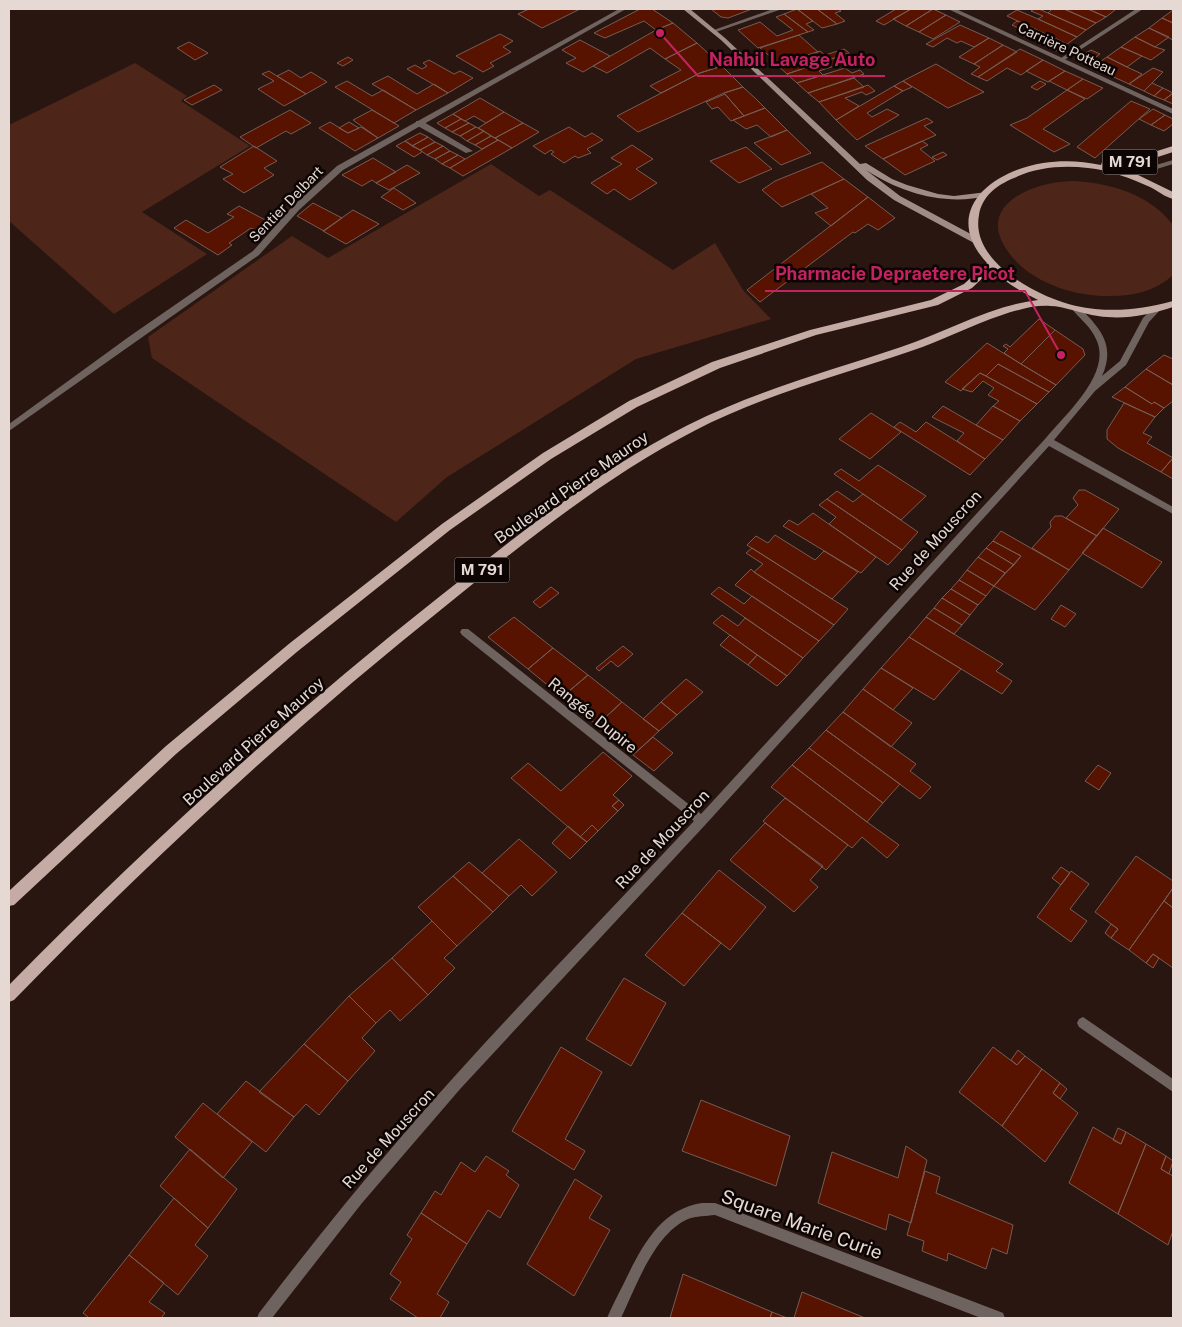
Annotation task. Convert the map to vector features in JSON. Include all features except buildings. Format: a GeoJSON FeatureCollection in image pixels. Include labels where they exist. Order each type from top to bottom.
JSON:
{"type":"FeatureCollection","features":[{"type":"Feature","properties":{"kind":"main road"},"geometry":{"type":"LineString","coordinates":[[686,9],[714,31],[870,178],[897,198],[977,241]]}},
{"type":"Feature","properties":{"kind":"main road","name":"M 791"},"geometry":{"type":"LineString","coordinates":[[1085,165],[1128,162],[1173,149]]}},
{"type":"Feature","properties":{"kind":"main road"},"geometry":{"type":"LineString","coordinates":[[842,150],[880,176],[904,187],[951,196],[984,194]]}},
{"type":"Feature","properties":{"kind":"main road"},"geometry":{"type":"LineString","coordinates":[[1173,196],[1148,182],[1121,172],[1085,165],[1058,164],[1025,170],[998,181],[984,194],[974,214],[973,227],[977,241],[992,264],[1018,285],[1052,302],[1076,309],[1122,314],[1157,309],[1173,304]]}},
{"type":"Feature","properties":{"kind":"main road","name":"Boulevard Pierre Mauroy"},"geometry":{"type":"LineString","coordinates":[[9,900],[171,750],[294,647],[439,532],[547,456],[633,404],[716,365],[814,332],[934,303],[968,286],[992,264]]}},
{"type":"Feature","properties":{"kind":"main road","name":"Boulevard Pierre Mauroy"},"geometry":{"type":"LineString","coordinates":[[9,995],[70,932],[187,821],[353,674],[472,578],[618,471],[691,428],[764,396],[834,370],[930,340],[1005,309],[1052,302]]}},
{"type":"Feature","properties":{"kind":"street","name":"Sentier Delbart"},"geometry":{"type":"LineString","coordinates":[[9,428],[133,338],[256,253],[296,208],[340,168],[623,9]]}},
{"type":"Feature","properties":{"kind":"street"},"geometry":{"type":"LineString","coordinates":[[714,31],[779,9]]}},
{"type":"Feature","properties":{"kind":"street","name":"Carrière Potteau"},"geometry":{"type":"LineString","coordinates":[[951,9],[1173,112]]}},
{"type":"Feature","properties":{"kind":"street"},"geometry":{"type":"LineString","coordinates":[[1061,60],[1140,9]]}},
{"type":"Feature","properties":{"kind":"street"},"geometry":{"type":"LineString","coordinates":[[419,123],[469,150]]}},
{"type":"Feature","properties":{"kind":"street"},"geometry":{"type":"LineString","coordinates":[[1121,172],[1147,170],[1173,162]]}},
{"type":"Feature","properties":{"kind":"street","name":"Rue de Mouscron"},"geometry":{"type":"LineString","coordinates":[[1076,309],[1096,332],[1103,346],[1103,362],[1092,389]]}},
{"type":"Feature","properties":{"kind":"street","name":"Rue de Mouscron"},"geometry":{"type":"LineString","coordinates":[[264,1318],[327,1233],[400,1148],[702,821],[1048,441],[1092,389],[1123,363],[1146,320],[1157,309]]}},
{"type":"Feature","properties":{"kind":"street"},"geometry":{"type":"LineString","coordinates":[[1048,441],[1173,511]]}},
{"type":"Feature","properties":{"kind":"street","name":"Rangée Dupire"},"geometry":{"type":"LineString","coordinates":[[465,632],[702,821]]}},
{"type":"Feature","properties":{"kind":"street"},"geometry":{"type":"LineString","coordinates":[[1083,1022],[1173,1086]]}},
{"type":"Feature","properties":{"kind":"street","name":"Square Marie Curie"},"geometry":{"type":"LineString","coordinates":[[614,1318],[655,1239],[680,1216],[696,1210],[715,1209],[998,1318]]}},
{"type":"Feature","properties":{"kind":"shaded area"},"geometry":{"type":"Polygon","coordinates":[[[135,63],[187,96],[181,101],[250,146],[142,212],[207,254],[114,314],[9,221],[9,125],[135,63]]]}},
{"type":"Feature","properties":{"kind":"shaded area"},"geometry":{"type":"Polygon","coordinates":[[[491,164],[539,196],[550,190],[673,270],[715,243],[743,290],[771,319],[636,359],[447,477],[396,522],[152,358],[148,337],[292,236],[328,258],[491,164]]]}},
{"type":"Feature","properties":{"kind":"shaded area"},"geometry":{"type":"Polygon","coordinates":[[[1071,181],[1113,187],[1140,198],[1164,214],[1173,225],[1172,276],[1143,292],[1119,296],[1097,296],[1069,291],[1055,286],[1029,273],[1018,264],[1009,253],[1000,236],[998,222],[1003,209],[1012,199],[1025,192],[1056,182],[1071,181]]]}},
{"type":"Feature","properties":{"kind":"place","name":"Nahbil Lavage Auto"},"geometry":{"type":"Point","coordinates":[660,33]}},
{"type":"Feature","properties":{"kind":"place","name":"Pharmacie Depraetere Picot"},"geometry":{"type":"Point","coordinates":[1061,355]}}]}
